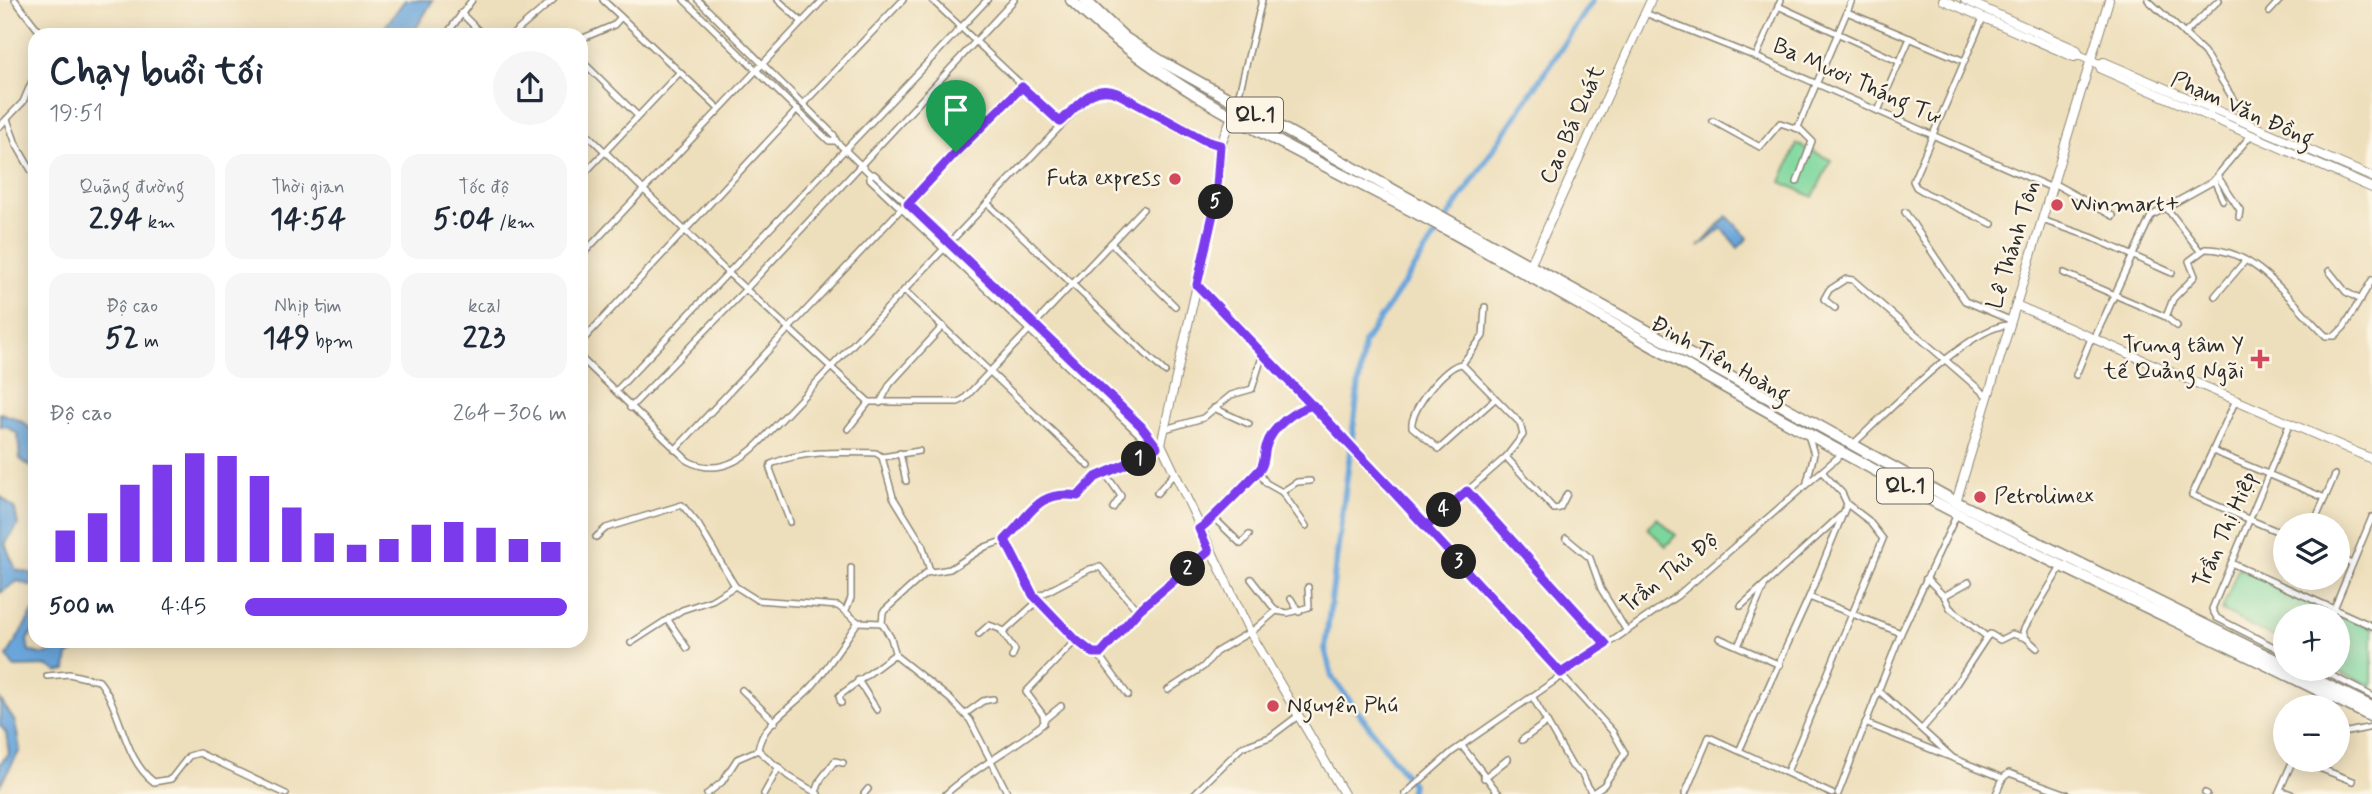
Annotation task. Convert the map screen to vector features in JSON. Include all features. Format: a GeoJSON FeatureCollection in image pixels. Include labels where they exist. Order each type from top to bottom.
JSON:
{"type":"FeatureCollection","features":[{"type":"Feature","properties":{"kind":"highway","name":"Đinh Tiên Hoàng"},"geometry":{"type":"LineString","coordinates":[[1071,0],[1119,45],[1848,449],[1957,514],[2372,717]]}},
{"type":"Feature","properties":{"kind":"highway","name":"Đinh Tiên Hoàng"},"geometry":{"type":"LineString","coordinates":[[1085,0],[1125,37],[1235,109]]}},
{"type":"Feature","properties":{"kind":"highway","name":"Đinh Tiên Hoàng"},"geometry":{"type":"LineString","coordinates":[[1452,228],[1531,266],[1808,432],[1848,449],[2273,659]]}},
{"type":"Feature","properties":{"kind":"highway"},"geometry":{"type":"LineString","coordinates":[[1956,502],[1957,514]]}},
{"type":"Feature","properties":{"kind":"highway"},"geometry":{"type":"LineString","coordinates":[[2319,681],[2372,707]]}},
{"type":"Feature","properties":{"kind":"street"},"geometry":{"type":"LineString","coordinates":[[15,0],[36,28]]}},
{"type":"Feature","properties":{"kind":"street"},"geometry":{"type":"LineString","coordinates":[[451,28],[472,0]]}},
{"type":"Feature","properties":{"kind":"street"},"geometry":{"type":"LineString","coordinates":[[520,28],[553,0]]}},
{"type":"Feature","properties":{"kind":"street"},"geometry":{"type":"LineString","coordinates":[[603,0],[719,109]]}},
{"type":"Feature","properties":{"kind":"street"},"geometry":{"type":"LineString","coordinates":[[684,0],[829,141],[836,141]]}},
{"type":"Feature","properties":{"kind":"street"},"geometry":{"type":"LineString","coordinates":[[698,0],[804,103],[834,135],[836,141],[870,174],[870,179],[1034,323],[1141,426],[1145,435]]}},
{"type":"Feature","properties":{"kind":"street"},"geometry":{"type":"LineString","coordinates":[[778,0],[802,22]]}},
{"type":"Feature","properties":{"kind":"street"},"geometry":{"type":"LineString","coordinates":[[588,248],[822,0]]}},
{"type":"Feature","properties":{"kind":"street"},"geometry":{"type":"LineString","coordinates":[[804,103],[903,0]]}},
{"type":"Feature","properties":{"kind":"street"},"geometry":{"type":"LineString","coordinates":[[932,0],[1060,122]]}},
{"type":"Feature","properties":{"kind":"street"},"geometry":{"type":"LineString","coordinates":[[616,391],[987,0]]}},
{"type":"Feature","properties":{"kind":"street"},"geometry":{"type":"LineString","coordinates":[[871,622],[930,571],[950,569],[985,547],[1005,540],[1040,502],[1056,493],[1078,496],[1096,477],[1142,457],[1159,445],[1165,429],[1216,201],[1220,145],[1235,109],[1262,0]]}},
{"type":"Feature","properties":{"kind":"street","name":"Cao Bá Quát"},"geometry":{"type":"LineString","coordinates":[[1531,266],[1651,0]]}},
{"type":"Feature","properties":{"kind":"street"},"geometry":{"type":"LineString","coordinates":[[1798,130],[1814,85],[1852,0]]}},
{"type":"Feature","properties":{"kind":"street","name":"Phạm Văn Đồng"},"geometry":{"type":"LineString","coordinates":[[1942,0],[1984,13]]}},
{"type":"Feature","properties":{"kind":"street","name":"Phạm Văn Đồng"},"geometry":{"type":"LineString","coordinates":[[1965,0],[1984,13],[2074,57],[2079,55],[2099,64],[2104,62],[2251,135],[2372,177]]}},
{"type":"Feature","properties":{"kind":"street"},"geometry":{"type":"LineString","coordinates":[[1990,0],[1914,173],[1914,186],[1992,224]]}},
{"type":"Feature","properties":{"kind":"street","name":"Lê Thánh Tôn"},"geometry":{"type":"LineString","coordinates":[[1956,502],[2109,0]]}},
{"type":"Feature","properties":{"kind":"street"},"geometry":{"type":"LineString","coordinates":[[2148,0],[2213,64],[2248,124]]}},
{"type":"Feature","properties":{"kind":"street"},"geometry":{"type":"LineString","coordinates":[[2207,0],[2211,7]]}},
{"type":"Feature","properties":{"kind":"street"},"geometry":{"type":"LineString","coordinates":[[2184,34],[2219,0]]}},
{"type":"Feature","properties":{"kind":"street"},"geometry":{"type":"LineString","coordinates":[[2269,12],[2280,0]]}},
{"type":"Feature","properties":{"kind":"street"},"geometry":{"type":"LineString","coordinates":[[629,408],[746,289],[1014,1]]}},
{"type":"Feature","properties":{"kind":"street"},"geometry":{"type":"LineString","coordinates":[[1756,57],[1780,3],[1838,36],[1900,62]]}},
{"type":"Feature","properties":{"kind":"street"},"geometry":{"type":"LineString","coordinates":[[1847,12],[1964,61]]}},
{"type":"Feature","properties":{"kind":"street"},"geometry":{"type":"LineString","coordinates":[[461,13],[476,28]]}},
{"type":"Feature","properties":{"kind":"street","name":"Ba Mươi Tháng Tư"},"geometry":{"type":"LineString","coordinates":[[1646,13],[1756,57],[1814,85],[2052,185],[2113,216]]}},
{"type":"Feature","properties":{"kind":"street"},"geometry":{"type":"LineString","coordinates":[[588,36],[614,25],[621,18]]}},
{"type":"Feature","properties":{"kind":"street"},"geometry":{"type":"LineString","coordinates":[[1878,111],[1910,38]]}},
{"type":"Feature","properties":{"kind":"street"},"geometry":{"type":"LineString","coordinates":[[588,67],[639,116]]}},
{"type":"Feature","properties":{"kind":"street"},"geometry":{"type":"LineString","coordinates":[[588,170],[680,72]]}},
{"type":"Feature","properties":{"kind":"street"},"geometry":{"type":"LineString","coordinates":[[908,204],[993,113],[1022,87]]}},
{"type":"Feature","properties":{"kind":"street"},"geometry":{"type":"LineString","coordinates":[[588,365],[616,391],[629,408],[675,450],[698,466],[723,466],[736,462],[760,443],[1060,122],[1093,92],[1102,89],[1126,97],[1206,141],[1220,145]]}},
{"type":"Feature","properties":{"kind":"street"},"geometry":{"type":"LineString","coordinates":[[0,126],[23,102],[28,90]]}},
{"type":"Feature","properties":{"kind":"street","name":"Phạm Văn Đồng"},"geometry":{"type":"LineString","coordinates":[[2186,101],[2248,124],[2372,188]]}},
{"type":"Feature","properties":{"kind":"street"},"geometry":{"type":"LineString","coordinates":[[588,334],[798,109]]}},
{"type":"Feature","properties":{"kind":"street"},"geometry":{"type":"LineString","coordinates":[[7,119],[13,138],[28,165]]}},
{"type":"Feature","properties":{"kind":"street"},"geometry":{"type":"LineString","coordinates":[[1713,121],[1760,147],[1780,122],[1798,130],[1812,141],[1797,182]]}},
{"type":"Feature","properties":{"kind":"street"},"geometry":{"type":"LineString","coordinates":[[588,134],[645,187],[727,272],[869,402],[958,402],[1143,209]]}},
{"type":"Feature","properties":{"kind":"street"},"geometry":{"type":"LineString","coordinates":[[2076,375],[2151,216],[2216,179],[2251,135]]}},
{"type":"Feature","properties":{"kind":"street"},"geometry":{"type":"LineString","coordinates":[[870,174],[874,173],[908,204],[1028,330],[1140,435],[1145,435],[1159,445],[1250,632],[1343,791],[1332,794]]}},
{"type":"Feature","properties":{"kind":"street"},"geometry":{"type":"LineString","coordinates":[[2216,179],[2222,200]]}},
{"type":"Feature","properties":{"kind":"street"},"geometry":{"type":"LineString","coordinates":[[2216,179],[2238,206],[2239,217]]}},
{"type":"Feature","properties":{"kind":"street"},"geometry":{"type":"LineString","coordinates":[[987,203],[1165,372]]}},
{"type":"Feature","properties":{"kind":"street"},"geometry":{"type":"LineString","coordinates":[[2165,206],[2200,251]]}},
{"type":"Feature","properties":{"kind":"street"},"geometry":{"type":"LineString","coordinates":[[675,450],[901,209]]}},
{"type":"Feature","properties":{"kind":"street"},"geometry":{"type":"LineString","coordinates":[[1905,212],[1965,301],[2010,322]]}},
{"type":"Feature","properties":{"kind":"street"},"geometry":{"type":"LineString","coordinates":[[2042,220],[2172,272]]}},
{"type":"Feature","properties":{"kind":"street"},"geometry":{"type":"LineString","coordinates":[[1111,243],[1175,306]]}},
{"type":"Feature","properties":{"kind":"street"},"geometry":{"type":"LineString","coordinates":[[2166,317],[2174,299],[2195,276],[2188,263],[2200,251],[2210,249],[2245,261],[2294,300],[2326,336],[2339,333],[2372,280]]}},
{"type":"Feature","properties":{"kind":"street"},"geometry":{"type":"LineString","coordinates":[[2215,296],[2245,261]]}},
{"type":"Feature","properties":{"kind":"street"},"geometry":{"type":"LineString","coordinates":[[2329,271],[2346,292],[2361,300]]}},
{"type":"Feature","properties":{"kind":"street"},"geometry":{"type":"LineString","coordinates":[[2064,274],[2166,317],[2177,326]]}},
{"type":"Feature","properties":{"kind":"street"},"geometry":{"type":"LineString","coordinates":[[1835,308],[1824,299],[1827,292],[1846,279],[1853,280],[1988,397]]}},
{"type":"Feature","properties":{"kind":"street"},"geometry":{"type":"LineString","coordinates":[[1197,285],[1343,436],[1605,722],[1625,753],[1609,778],[1592,794],[1581,774],[1572,766],[1532,696]]}},
{"type":"Feature","properties":{"kind":"street"},"geometry":{"type":"LineString","coordinates":[[904,290],[1089,466]]}},
{"type":"Feature","properties":{"kind":"street"},"geometry":{"type":"LineString","coordinates":[[2016,304],[2235,402],[2372,458]]}},
{"type":"Feature","properties":{"kind":"street"},"geometry":{"type":"LineString","coordinates":[[1485,307],[1483,336],[1462,363],[1446,370],[1413,416],[1411,423],[1416,431],[1439,449],[1495,399]]}},
{"type":"Feature","properties":{"kind":"street","name":"Trần Thủ Độ"},"geometry":{"type":"LineString","coordinates":[[1406,793],[1462,746],[1561,673],[1677,596],[1807,482],[1822,472],[1946,359],[1990,328],[2010,322]]}},
{"type":"Feature","properties":{"kind":"street"},"geometry":{"type":"LineString","coordinates":[[880,403],[890,384],[943,326]]}},
{"type":"Feature","properties":{"kind":"street"},"geometry":{"type":"LineString","coordinates":[[1165,429],[1203,418],[1231,395],[1252,389],[1261,360],[1266,355]]}},
{"type":"Feature","properties":{"kind":"street"},"geometry":{"type":"LineString","coordinates":[[1427,526],[1506,457],[1522,437],[1523,429],[1462,363]]}},
{"type":"Feature","properties":{"kind":"street"},"geometry":{"type":"LineString","coordinates":[[848,429],[869,402]]}},
{"type":"Feature","properties":{"kind":"street"},"geometry":{"type":"LineString","coordinates":[[2235,402],[2193,495],[2273,529]]}},
{"type":"Feature","properties":{"kind":"street"},"geometry":{"type":"LineString","coordinates":[[1199,529],[1214,518],[1258,471],[1269,439],[1294,411],[1313,405]]}},
{"type":"Feature","properties":{"kind":"street"},"geometry":{"type":"LineString","coordinates":[[1214,408],[1250,424]]}},
{"type":"Feature","properties":{"kind":"street","name":"Trần Thị Hiệp"},"geometry":{"type":"LineString","coordinates":[[2273,646],[2213,614],[2213,603],[2290,423]]}},
{"type":"Feature","properties":{"kind":"street"},"geometry":{"type":"LineString","coordinates":[[1807,482],[1814,454],[1808,432]]}},
{"type":"Feature","properties":{"kind":"street"},"geometry":{"type":"LineString","coordinates":[[882,457],[919,451]]}},
{"type":"Feature","properties":{"kind":"street"},"geometry":{"type":"LineString","coordinates":[[2213,451],[2325,498]]}},
{"type":"Feature","properties":{"kind":"street"},"geometry":{"type":"LineString","coordinates":[[790,522],[771,464],[789,457],[820,453],[876,453],[882,457],[893,497],[922,544],[930,571]]}},
{"type":"Feature","properties":{"kind":"street"},"geometry":{"type":"LineString","coordinates":[[900,453],[906,481]]}},
{"type":"Feature","properties":{"kind":"street"},"geometry":{"type":"LineString","coordinates":[[1506,457],[1554,509],[1560,508],[1567,494]]}},
{"type":"Feature","properties":{"kind":"street"},"geometry":{"type":"LineString","coordinates":[[1258,471],[1266,483],[1282,492],[1306,526]]}},
{"type":"Feature","properties":{"kind":"street"},"geometry":{"type":"LineString","coordinates":[[1787,772],[1883,539],[1868,520],[1847,504],[1842,493],[1822,472]]}},
{"type":"Feature","properties":{"kind":"street"},"geometry":{"type":"LineString","coordinates":[[1105,473],[1120,491],[1121,496],[1113,508]]}},
{"type":"Feature","properties":{"kind":"street"},"geometry":{"type":"LineString","coordinates":[[1157,493],[1173,475]]}},
{"type":"Feature","properties":{"kind":"street"},"geometry":{"type":"LineString","coordinates":[[2318,513],[2335,475]]}},
{"type":"Feature","properties":{"kind":"street"},"geometry":{"type":"LineString","coordinates":[[1282,492],[1297,482],[1310,481]]}},
{"type":"Feature","properties":{"kind":"street"},"geometry":{"type":"LineString","coordinates":[[1467,491],[1606,644]]}},
{"type":"Feature","properties":{"kind":"street"},"geometry":{"type":"LineString","coordinates":[[1740,749],[1780,665],[1847,504]]}},
{"type":"Feature","properties":{"kind":"street"},"geometry":{"type":"LineString","coordinates":[[596,537],[606,528],[682,505],[698,524],[735,586],[757,600],[825,604],[846,610],[858,622],[882,623]]}},
{"type":"Feature","properties":{"kind":"street"},"geometry":{"type":"LineString","coordinates":[[1741,606],[1842,514]]}},
{"type":"Feature","properties":{"kind":"street"},"geometry":{"type":"LineString","coordinates":[[1838,794],[1901,633],[1957,514]]}},
{"type":"Feature","properties":{"kind":"street"},"geometry":{"type":"LineString","coordinates":[[2335,604],[2372,517]]}},
{"type":"Feature","properties":{"kind":"street"},"geometry":{"type":"LineString","coordinates":[[1214,518],[1241,544],[1249,535]]}},
{"type":"Feature","properties":{"kind":"street"},"geometry":{"type":"LineString","coordinates":[[1816,536],[1823,537],[1829,546]]}},
{"type":"Feature","properties":{"kind":"street"},"geometry":{"type":"LineString","coordinates":[[1566,538],[1590,558],[1601,589],[1626,629]]}},
{"type":"Feature","properties":{"kind":"street"},"geometry":{"type":"LineString","coordinates":[[1005,540],[1025,585],[1076,640],[1098,654],[1128,695]]}},
{"type":"Feature","properties":{"kind":"street"},"geometry":{"type":"LineString","coordinates":[[1098,654],[1138,611],[1209,551]]}},
{"type":"Feature","properties":{"kind":"street"},"geometry":{"type":"LineString","coordinates":[[2037,648],[2023,632],[2062,564]]}},
{"type":"Feature","properties":{"kind":"street"},"geometry":{"type":"LineString","coordinates":[[2231,564],[2322,604]]}},
{"type":"Feature","properties":{"kind":"street"},"geometry":{"type":"LineString","coordinates":[[1002,632],[1037,600],[1090,569],[1100,567],[1138,611]]}},
{"type":"Feature","properties":{"kind":"street"},"geometry":{"type":"LineString","coordinates":[[846,610],[851,598],[851,568]]}},
{"type":"Feature","properties":{"kind":"street"},"geometry":{"type":"LineString","coordinates":[[1926,578],[1944,596],[1950,608],[1987,637]]}},
{"type":"Feature","properties":{"kind":"street"},"geometry":{"type":"LineString","coordinates":[[1251,579],[1276,611]]}},
{"type":"Feature","properties":{"kind":"street"},"geometry":{"type":"LineString","coordinates":[[1944,596],[1969,582]]}},
{"type":"Feature","properties":{"kind":"street"},"geometry":{"type":"LineString","coordinates":[[1738,646],[1766,584]]}},
{"type":"Feature","properties":{"kind":"street"},"geometry":{"type":"LineString","coordinates":[[631,643],[668,620],[735,586]]}},
{"type":"Feature","properties":{"kind":"street"},"geometry":{"type":"LineString","coordinates":[[1168,690],[1276,611],[1299,612],[1311,605],[1308,587]]}},
{"type":"Feature","properties":{"kind":"street"},"geometry":{"type":"LineString","coordinates":[[1809,597],[1901,633]]}},
{"type":"Feature","properties":{"kind":"street"},"geometry":{"type":"LineString","coordinates":[[1291,599],[1299,612]]}},
{"type":"Feature","properties":{"kind":"street"},"geometry":{"type":"LineString","coordinates":[[883,612],[882,623],[891,638],[895,654],[965,714],[1008,794]]}},
{"type":"Feature","properties":{"kind":"street"},"geometry":{"type":"LineString","coordinates":[[2350,616],[2372,626]]}},
{"type":"Feature","properties":{"kind":"street"},"geometry":{"type":"LineString","coordinates":[[668,620],[687,648]]}},
{"type":"Feature","properties":{"kind":"street"},"geometry":{"type":"LineString","coordinates":[[707,794],[722,782],[737,760],[758,750],[762,737],[812,687],[858,622]]}},
{"type":"Feature","properties":{"kind":"street"},"geometry":{"type":"LineString","coordinates":[[979,634],[989,625],[1002,632],[1015,650],[1012,657]]}},
{"type":"Feature","properties":{"kind":"street"},"geometry":{"type":"LineString","coordinates":[[1922,729],[1941,707],[1990,634],[2000,640],[2012,634],[2026,638]]}},
{"type":"Feature","properties":{"kind":"street"},"geometry":{"type":"LineString","coordinates":[[1719,638],[1780,665]]}},
{"type":"Feature","properties":{"kind":"street"},"geometry":{"type":"LineString","coordinates":[[1045,719],[1026,692],[1076,640]]}},
{"type":"Feature","properties":{"kind":"street"},"geometry":{"type":"LineString","coordinates":[[841,703],[839,696],[895,654]]}},
{"type":"Feature","properties":{"kind":"street"},"geometry":{"type":"LineString","coordinates":[[47,676],[69,674],[99,681],[147,777],[154,782],[171,779],[189,756],[199,753],[286,794]]}},
{"type":"Feature","properties":{"kind":"street"},"geometry":{"type":"LineString","coordinates":[[858,680],[877,710]]}},
{"type":"Feature","properties":{"kind":"street"},"geometry":{"type":"LineString","coordinates":[[2345,681],[2371,693]]}},
{"type":"Feature","properties":{"kind":"street"},"geometry":{"type":"LineString","coordinates":[[742,690],[775,722]]}},
{"type":"Feature","properties":{"kind":"street"},"geometry":{"type":"LineString","coordinates":[[1878,690],[1955,760]]}},
{"type":"Feature","properties":{"kind":"street"},"geometry":{"type":"LineString","coordinates":[[965,714],[983,701],[993,699]]}},
{"type":"Feature","properties":{"kind":"street"},"geometry":{"type":"LineString","coordinates":[[946,794],[970,772],[1021,742],[1061,706]]}},
{"type":"Feature","properties":{"kind":"street"},"geometry":{"type":"LineString","coordinates":[[1194,794],[1242,747],[1270,737],[1298,716]]}},
{"type":"Feature","properties":{"kind":"street"},"geometry":{"type":"LineString","coordinates":[[1522,740],[1547,722]]}},
{"type":"Feature","properties":{"kind":"street"},"geometry":{"type":"LineString","coordinates":[[1865,723],[2003,778]]}},
{"type":"Feature","properties":{"kind":"street"},"geometry":{"type":"LineString","coordinates":[[2350,732],[2372,727]]}},
{"type":"Feature","properties":{"kind":"street"},"geometry":{"type":"LineString","coordinates":[[1685,794],[1709,737],[1740,749],[1832,794]]}},
{"type":"Feature","properties":{"kind":"street"},"geometry":{"type":"LineString","coordinates":[[1462,746],[1484,778],[1499,794]]}},
{"type":"Feature","properties":{"kind":"street"},"geometry":{"type":"LineString","coordinates":[[758,750],[788,776],[817,793],[830,766],[835,761],[843,763]]}},
{"type":"Feature","properties":{"kind":"street"},"geometry":{"type":"LineString","coordinates":[[1484,778],[1507,759]]}},
{"type":"Feature","properties":{"kind":"street"},"geometry":{"type":"LineString","coordinates":[[764,794],[779,766]]}},
{"type":"Feature","properties":{"kind":"street"},"geometry":{"type":"LineString","coordinates":[[2290,772],[2279,792],[2291,794]]}},
{"type":"Feature","properties":{"kind":"street"},"geometry":{"type":"LineString","coordinates":[[2329,772],[2353,781]]}},
{"type":"Feature","properties":{"kind":"street"},"geometry":{"type":"LineString","coordinates":[[1996,794],[2003,778],[2009,773],[2067,794]]}},
{"type":"Feature","properties":{"kind":"street"},"geometry":{"type":"LineString","coordinates":[[2045,794],[2048,787]]}},
{"type":"Feature","properties":{"kind":"green space"},"geometry":{"type":"Polygon","coordinates":[[[1797,144],[1831,160],[1813,197],[1781,182],[1797,144]]]}},
{"type":"Feature","properties":{"kind":"green space"},"geometry":{"type":"Polygon","coordinates":[[[1657,518],[1676,535],[1666,546],[1647,528],[1657,518]]]}},
{"type":"Feature","properties":{"kind":"green space"},"geometry":{"type":"Polygon","coordinates":[[[2238,568],[2273,583],[2273,590],[2289,590],[2321,604],[2273,604],[2273,637],[2222,611],[2238,568]]]}},
{"type":"Feature","properties":{"kind":"green space"},"geometry":{"type":"Polygon","coordinates":[[[2350,618],[2372,628],[2372,686],[2350,676],[2350,618]]]}},
{"type":"Feature","properties":{"kind":"water"},"geometry":{"type":"Polygon","coordinates":[[[405,0],[433,0],[416,28],[384,28],[405,0]]]}},
{"type":"Feature","properties":{"kind":"water"},"geometry":{"type":"Polygon","coordinates":[[[1727,216],[1748,238],[1738,248],[1722,228],[1699,247],[1727,216]]]}},
{"type":"Feature","properties":{"kind":"water"},"geometry":{"type":"Polygon","coordinates":[[[0,413],[28,426],[28,465],[20,459],[18,434],[6,426],[0,426],[0,413]]]}},
{"type":"Feature","properties":{"kind":"water"},"geometry":{"type":"Polygon","coordinates":[[[0,496],[15,509],[18,525],[5,544],[16,570],[28,573],[28,585],[18,581],[0,593],[0,496]]]}},
{"type":"Feature","properties":{"kind":"water"},"geometry":{"type":"Polygon","coordinates":[[[28,620],[29,651],[40,654],[58,648],[80,648],[68,655],[66,670],[58,672],[48,666],[14,667],[7,656],[28,620]]]}},
{"type":"Feature","properties":{"kind":"water"},"geometry":{"type":"Polygon","coordinates":[[[0,699],[15,722],[20,750],[0,785],[0,764],[9,754],[6,733],[0,725],[0,699]]]}},
{"type":"Feature","properties":{"kind":"waterway"},"geometry":{"type":"LineString","coordinates":[[1410,794],[1412,784],[1332,677],[1325,648],[1364,343],[1593,0]]}},
{"type":"Feature","properties":{"kind":"place","name":"Futa express"},"geometry":{"type":"Point","coordinates":[1175,179]}},
{"type":"Feature","properties":{"kind":"place","name":"Winmart+"},"geometry":{"type":"Point","coordinates":[2057,205]}},
{"type":"Feature","properties":{"kind":"place","name":"Trung tâm Y tế Quảng Ngãi"},"geometry":{"type":"Point","coordinates":[2260,359]}},
{"type":"Feature","properties":{"kind":"place","name":"Petrolimex"},"geometry":{"type":"Point","coordinates":[1980,497]}},
{"type":"Feature","properties":{"kind":"place","name":"Nguyên Phú"},"geometry":{"type":"Point","coordinates":[1273,706]}},
{"type":"Feature","properties":{"kind":"route"},"geometry":{"type":"LineString","coordinates":[[1022,87],[1060,122],[1093,92],[1109,90],[1206,141],[1220,145],[1216,201],[1197,285],[1266,355],[1427,526],[1467,491],[1606,644],[1561,673],[1313,405],[1294,411],[1269,439],[1262,466],[1258,471],[1216,512],[1212,520],[1199,529],[1209,551],[1166,590],[1140,609],[1101,653],[1093,653],[1076,640],[1025,585],[1005,540],[1040,502],[1050,495],[1056,493],[1078,496],[1096,477],[1142,457],[1157,447],[1145,435],[1141,426],[908,204],[956,152],[1022,87]]}}]}
